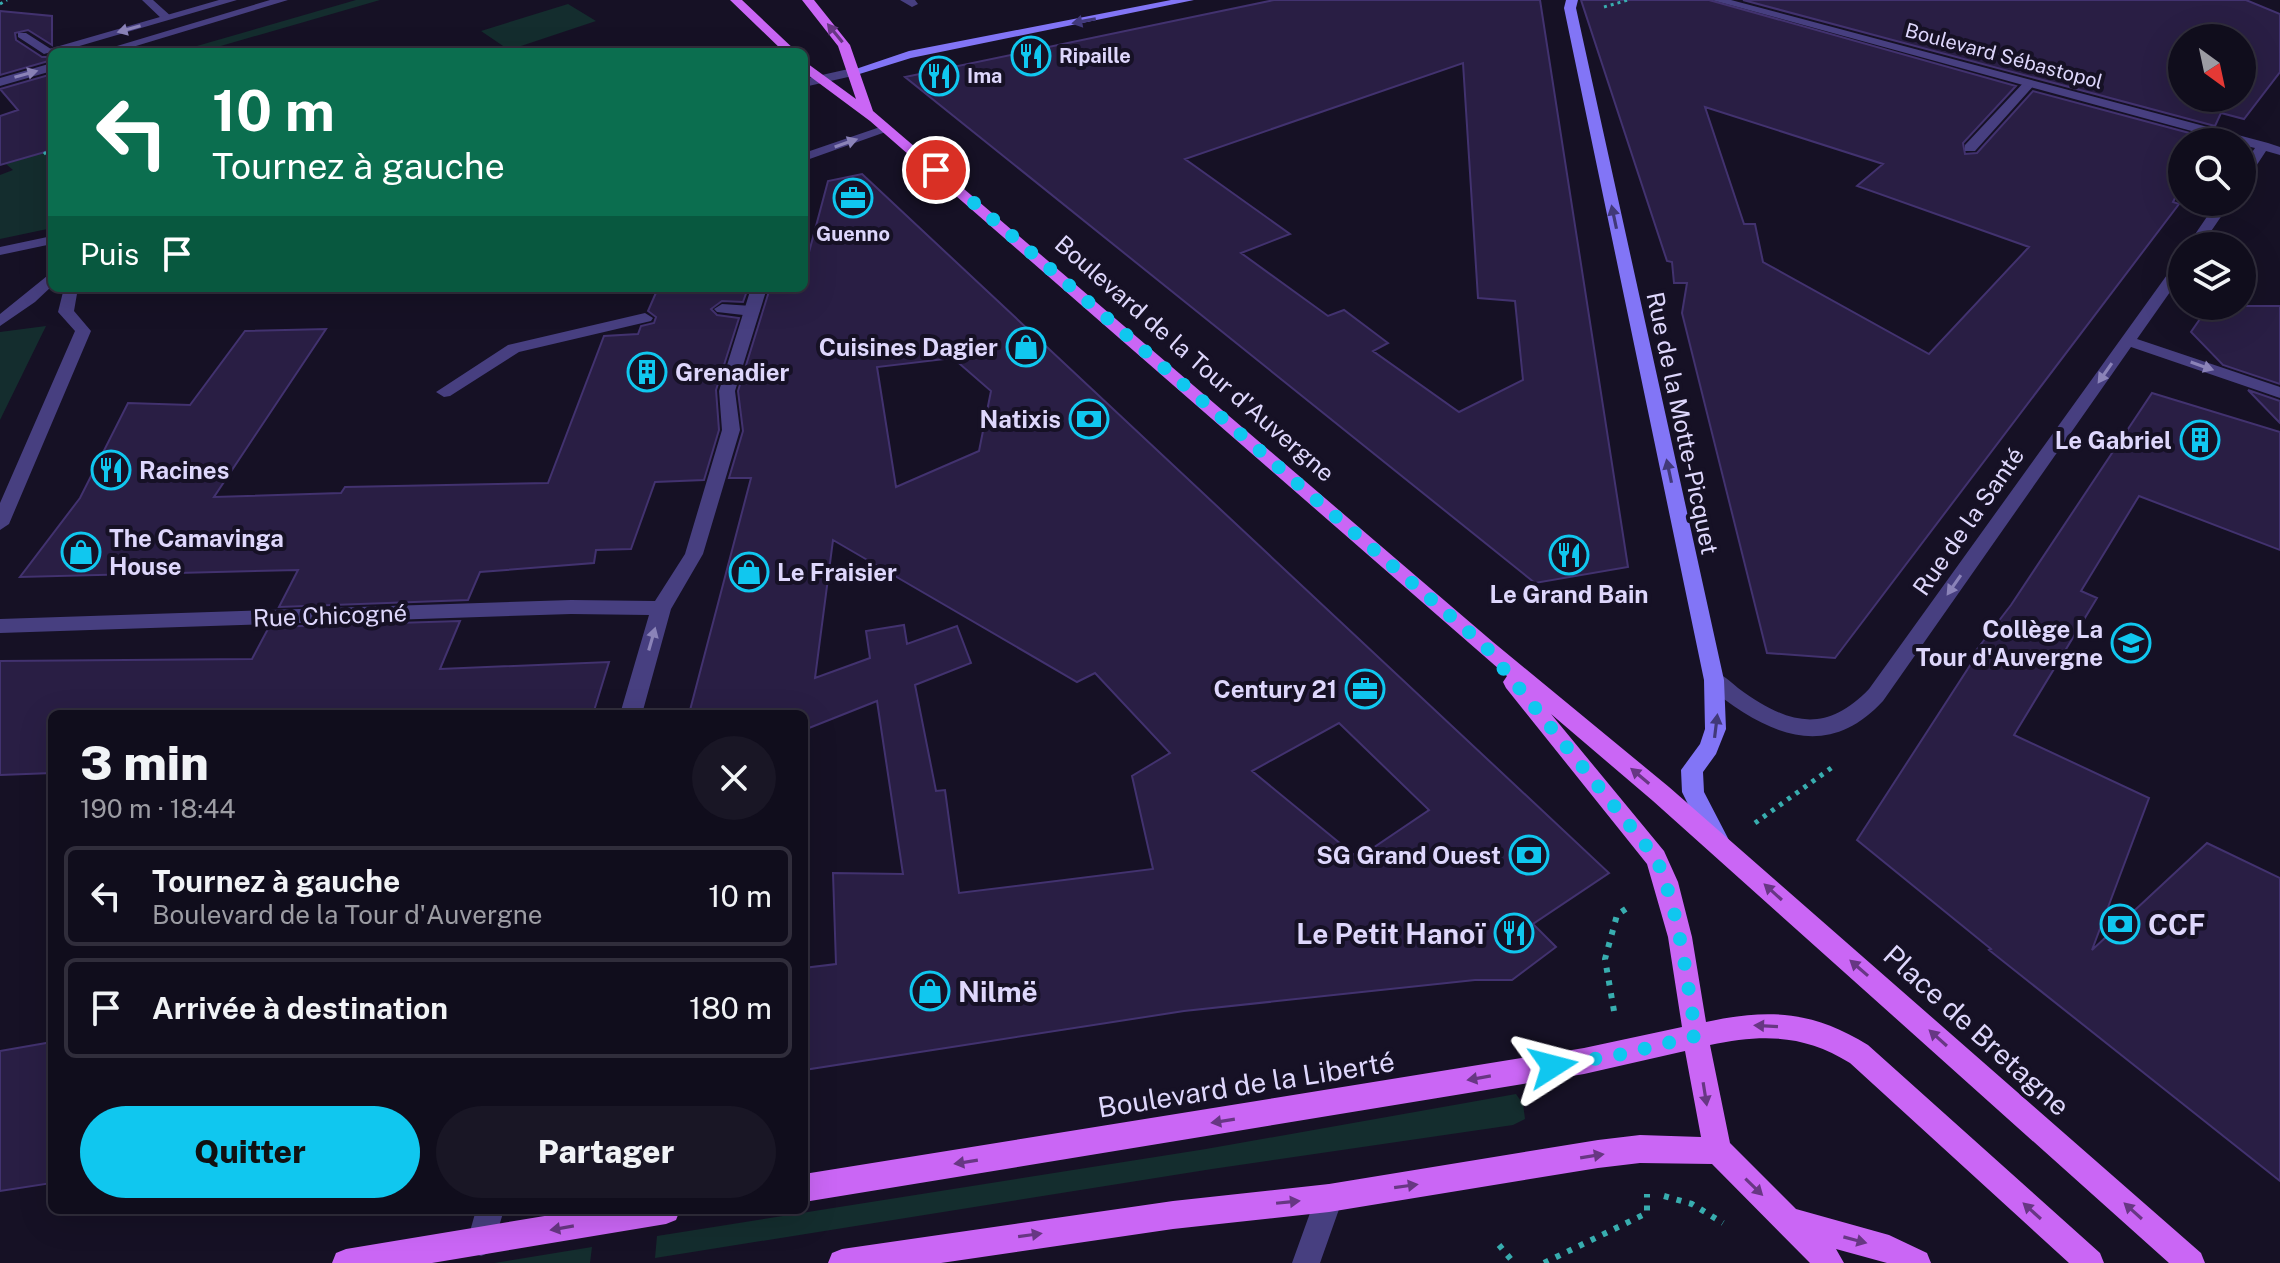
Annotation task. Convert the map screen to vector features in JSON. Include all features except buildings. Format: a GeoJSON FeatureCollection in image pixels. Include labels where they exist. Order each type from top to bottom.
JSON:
{"type":"FeatureCollection","features":[{"type":"Feature","properties":{"kind":"main road"},"geometry":{"type":"LineString","coordinates":[[736,0],[787,48]]}},
{"type":"Feature","properties":{"kind":"main road"},"geometry":{"type":"LineString","coordinates":[[808,0],[844,45],[867,112]]}},
{"type":"Feature","properties":{"kind":"main road","name":"Boulevard de la Tour d'Auvergne"},"geometry":{"type":"LineString","coordinates":[[808,69],[888,129],[1720,846]]}},
{"type":"Feature","properties":{"kind":"main road","name":"Boulevard de la Tour d'Auvergne"},"geometry":{"type":"LineString","coordinates":[[1486,647],[1656,858],[1677,925],[1696,1036]]}},
{"type":"Feature","properties":{"kind":"main road","name":"Place de Bretagne"},"geometry":{"type":"LineString","coordinates":[[1720,846],[2191,1263]]}},
{"type":"Feature","properties":{"kind":"main road","name":"Boulevard de la Liberté"},"geometry":{"type":"LineString","coordinates":[[808,1187],[1584,1061],[1748,1025],[1792,1027],[1835,1039],[1859,1054],[2090,1263]]}},
{"type":"Feature","properties":{"kind":"main road"},"geometry":{"type":"LineString","coordinates":[[1696,1036],[1718,1151],[1830,1263]]}},
{"type":"Feature","properties":{"kind":"main road"},"geometry":{"type":"LineString","coordinates":[[842,1263],[1173,1215],[1329,1198],[1640,1149],[1718,1151]]}},
{"type":"Feature","properties":{"kind":"main road"},"geometry":{"type":"LineString","coordinates":[[346,1263],[643,1214]]}},
{"type":"Feature","properties":{"kind":"main road"},"geometry":{"type":"LineString","coordinates":[[1791,1222],[1889,1249],[1917,1263]]}},
{"type":"Feature","properties":{"kind":"street"},"geometry":{"type":"LineString","coordinates":[[67,48],[231,0]]}},
{"type":"Feature","properties":{"kind":"street"},"geometry":{"type":"LineString","coordinates":[[117,48],[282,0]]}},
{"type":"Feature","properties":{"kind":"street"},"geometry":{"type":"LineString","coordinates":[[808,82],[909,55],[1188,0]]}},
{"type":"Feature","properties":{"kind":"street","name":"Rue de la Motte-Picquet"},"geometry":{"type":"LineString","coordinates":[[1572,0],[1570,8],[1714,680],[1718,715],[1713,748],[1692,770],[1693,792],[1720,846]]}},
{"type":"Feature","properties":{"kind":"street","name":"Boulevard Sébastopol"},"geometry":{"type":"LineString","coordinates":[[1718,0],[2280,151]]}},
{"type":"Feature","properties":{"kind":"street"},"geometry":{"type":"LineString","coordinates":[[147,1],[167,18]]}},
{"type":"Feature","properties":{"kind":"street"},"geometry":{"type":"LineString","coordinates":[[22,35],[48,52]]}},
{"type":"Feature","properties":{"kind":"street"},"geometry":{"type":"LineString","coordinates":[[0,82],[48,68]]}},
{"type":"Feature","properties":{"kind":"street"},"geometry":{"type":"LineString","coordinates":[[1970,148],[2030,83]]}},
{"type":"Feature","properties":{"kind":"street"},"geometry":{"type":"LineString","coordinates":[[808,156],[888,129]]}},
{"type":"Feature","properties":{"kind":"street"},"geometry":{"type":"LineString","coordinates":[[2256,156],[2263,146]]}},
{"type":"Feature","properties":{"kind":"street"},"geometry":{"type":"LineString","coordinates":[[0,251],[48,241]]}},
{"type":"Feature","properties":{"kind":"street"},"geometry":{"type":"LineString","coordinates":[[0,321],[48,284]]}},
{"type":"Feature","properties":{"kind":"street","name":"Rue de la Santé"},"geometry":{"type":"LineString","coordinates":[[1714,680],[1763,717],[1796,728],[1820,729],[1857,714],[1876,695],[2168,284]]}},
{"type":"Feature","properties":{"kind":"street"},"geometry":{"type":"LineString","coordinates":[[0,524],[83,331],[66,312],[70,292]]}},
{"type":"Feature","properties":{"kind":"street"},"geometry":{"type":"LineString","coordinates":[[632,710],[661,608],[694,554],[731,430],[727,391],[758,292]]}},
{"type":"Feature","properties":{"kind":"street"},"geometry":{"type":"LineString","coordinates":[[722,309],[752,311]]}},
{"type":"Feature","properties":{"kind":"street"},"geometry":{"type":"LineString","coordinates":[[444,392],[514,348],[645,318]]}},
{"type":"Feature","properties":{"kind":"street"},"geometry":{"type":"LineString","coordinates":[[2128,341],[2280,393]]}},
{"type":"Feature","properties":{"kind":"street","name":"Rue Chicogné"},"geometry":{"type":"LineString","coordinates":[[0,626],[571,607],[661,608]]}},
{"type":"Feature","properties":{"kind":"street"},"geometry":{"type":"LineString","coordinates":[[1306,1263],[1329,1198]]}},
{"type":"Feature","properties":{"kind":"street"},"geometry":{"type":"LineString","coordinates":[[481,1242],[489,1214]]}},
{"type":"Feature","properties":{"kind":"path"},"geometry":{"type":"LineString","coordinates":[[0,4],[15,0]]}},
{"type":"Feature","properties":{"kind":"path"},"geometry":{"type":"LineString","coordinates":[[44,152],[48,156]]}},
{"type":"Feature","properties":{"kind":"path"},"geometry":{"type":"LineString","coordinates":[[1605,959],[1610,988]]}},
{"type":"Feature","properties":{"kind":"path"},"geometry":{"type":"LineString","coordinates":[[1544,1263],[1647,1213],[1647,1193],[1692,1204],[1713,1215],[1732,1231]]}},
{"type":"Feature","properties":{"kind":"path"},"geometry":{"type":"LineString","coordinates":[[1499,1245],[1514,1263]]}},
{"type":"Feature","properties":{"kind":"green space"},"geometry":{"type":"Polygon","coordinates":[[[356,0],[380,0],[214,48],[190,48],[356,0]]]}},
{"type":"Feature","properties":{"kind":"green space"},"geometry":{"type":"Polygon","coordinates":[[[568,4],[596,21],[515,48],[506,48],[481,31],[568,4]]]}},
{"type":"Feature","properties":{"kind":"green space"},"geometry":{"type":"Polygon","coordinates":[[[48,151],[48,229],[0,239],[0,175],[13,170],[6,164],[48,151]]]}},
{"type":"Feature","properties":{"kind":"green space"},"geometry":{"type":"Polygon","coordinates":[[[46,326],[0,420],[0,332],[46,326]]]}},
{"type":"Feature","properties":{"kind":"green space"},"geometry":{"type":"Polygon","coordinates":[[[1516,1094],[1523,1104],[1525,1119],[1513,1125],[1212,1169],[655,1258],[657,1236],[1206,1149],[1516,1094]]]}},
{"type":"Feature","properties":{"kind":"green space"},"geometry":{"type":"Polygon","coordinates":[[[592,1247],[590,1263],[494,1263],[592,1247]]]}},
{"type":"Feature","properties":{"kind":"place","name":"Ripaille"},"geometry":{"type":"Point","coordinates":[1031,56]}},
{"type":"Feature","properties":{"kind":"place","name":"Ima"},"geometry":{"type":"Point","coordinates":[939,76]}},
{"type":"Feature","properties":{"kind":"place","name":"Guenno"},"geometry":{"type":"Point","coordinates":[853,198]}},
{"type":"Feature","properties":{"kind":"place","name":"Cuisines Dagier"},"geometry":{"type":"Point","coordinates":[1026,347]}},
{"type":"Feature","properties":{"kind":"place","name":"Grenadier"},"geometry":{"type":"Point","coordinates":[647,372]}},
{"type":"Feature","properties":{"kind":"place","name":"Natixis"},"geometry":{"type":"Point","coordinates":[1089,419]}},
{"type":"Feature","properties":{"kind":"place","name":"Le Gabriel"},"geometry":{"type":"Point","coordinates":[2200,440]}},
{"type":"Feature","properties":{"kind":"place","name":"Racines"},"geometry":{"type":"Point","coordinates":[111,470]}},
{"type":"Feature","properties":{"kind":"place","name":"The Camavinga House"},"geometry":{"type":"Point","coordinates":[81,552]}},
{"type":"Feature","properties":{"kind":"place","name":"Le Grand Bain"},"geometry":{"type":"Point","coordinates":[1569,555]}},
{"type":"Feature","properties":{"kind":"place","name":"Le Fraisier"},"geometry":{"type":"Point","coordinates":[749,572]}},
{"type":"Feature","properties":{"kind":"place","name":"Collège La Tour d'Auvergne"},"geometry":{"type":"Point","coordinates":[2131,643]}},
{"type":"Feature","properties":{"kind":"place","name":"Century 21"},"geometry":{"type":"Point","coordinates":[1365,689]}},
{"type":"Feature","properties":{"kind":"place","name":"SG Grand Ouest"},"geometry":{"type":"Point","coordinates":[1529,855]}},
{"type":"Feature","properties":{"kind":"place","name":"CCF"},"geometry":{"type":"Point","coordinates":[2120,924]}},
{"type":"Feature","properties":{"kind":"place","name":"Le Petit Hanoï"},"geometry":{"type":"Point","coordinates":[1514,933]}},
{"type":"Feature","properties":{"kind":"place","name":"Nilmë"},"geometry":{"type":"Point","coordinates":[930,991]}},
{"type":"Feature","properties":{"kind":"route"},"geometry":{"type":"LineString","coordinates":[[936,170],[1486,647],[1656,858],[1666,882],[1680,937],[1696,1036],[1648,1049],[1553,1066]]}}]}
